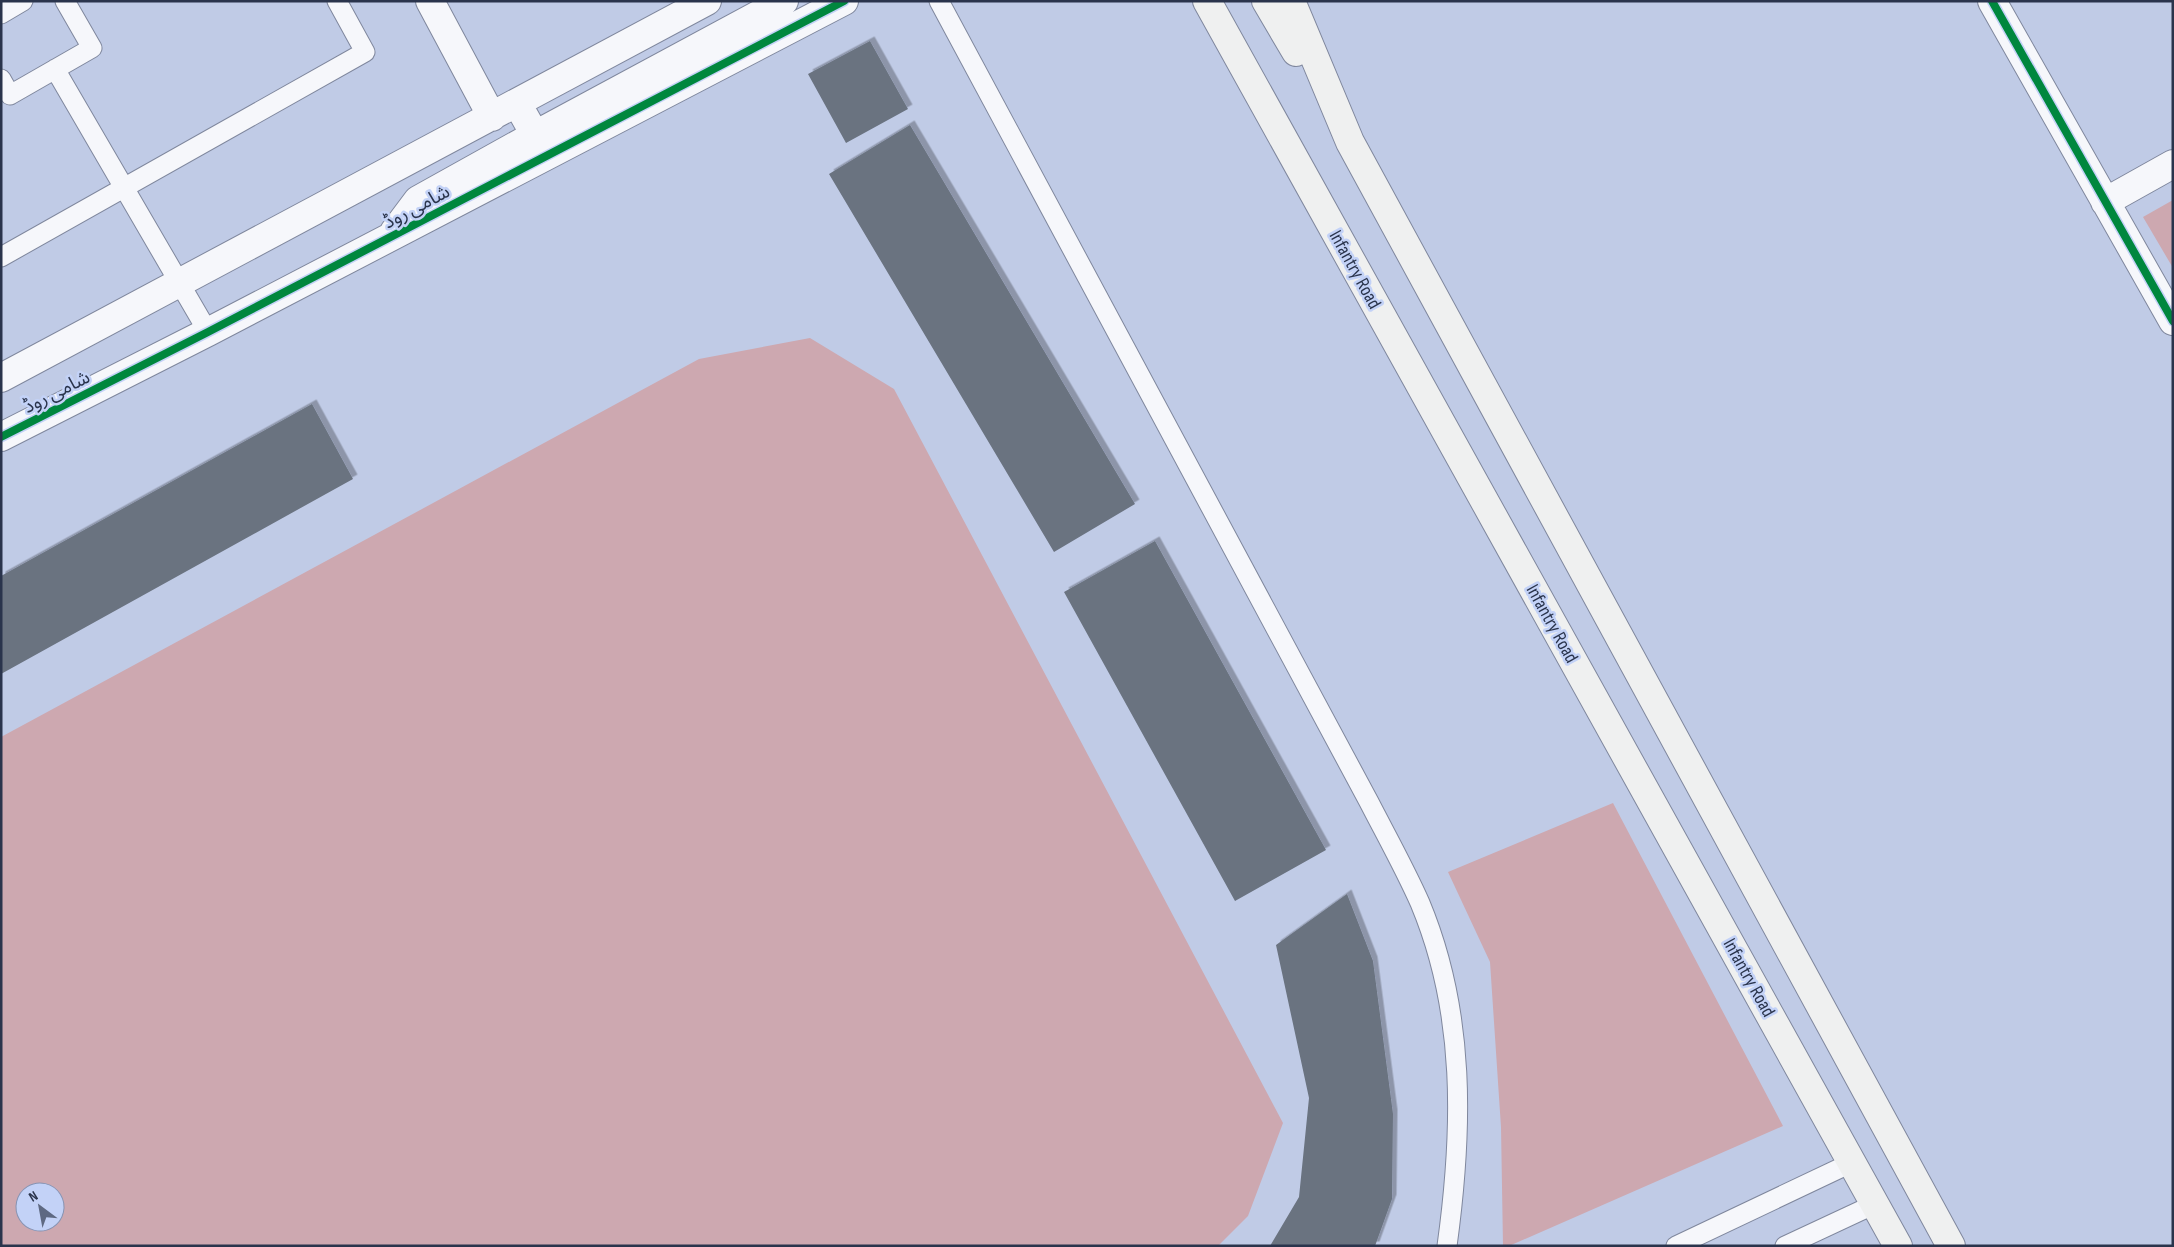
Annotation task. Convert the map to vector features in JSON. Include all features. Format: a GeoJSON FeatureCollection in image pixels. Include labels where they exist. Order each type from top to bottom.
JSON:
{"type":"FeatureCollection","features":[{"type":"Feature","properties":{"kind":"main road","name":"Infantry Road"},"geometry":{"type":"LineString","coordinates":[[1207,1],[1898,1246]]}},
{"type":"Feature","properties":{"kind":"main road"},"geometry":{"type":"LineString","coordinates":[[1266,1],[1350,142],[1911,1175],[1952,1246]]}},
{"type":"Feature","properties":{"kind":"main road"},"geometry":{"type":"LineString","coordinates":[[1291,1],[1350,142]]}},
{"type":"Feature","properties":{"kind":"street"},"geometry":{"type":"LineString","coordinates":[[430,1],[492,117]]}},
{"type":"Feature","properties":{"kind":"street","name":"شامی روڈ"},"geometry":{"type":"LineString","coordinates":[[1,378],[707,1]]}},
{"type":"Feature","properties":{"kind":"street"},"geometry":{"type":"LineString","coordinates":[[388,239],[418,200],[784,1]]}},
{"type":"Feature","properties":{"kind":"street","name":"شامی روڈ"},"geometry":{"type":"LineString","coordinates":[[1,437],[388,239],[844,1]]}},
{"type":"Feature","properties":{"kind":"street"},"geometry":{"type":"LineString","coordinates":[[1992,1],[2173,321]]}},
{"type":"Feature","properties":{"kind":"street"},"geometry":{"type":"LineString","coordinates":[[517,103],[535,135]]}},
{"type":"Feature","properties":{"kind":"street"},"geometry":{"type":"LineString","coordinates":[[2105,202],[2173,164]]}},
{"type":"Feature","properties":{"kind":"lane"},"geometry":{"type":"LineString","coordinates":[[1,79],[10,95],[92,48],[65,1]]}},
{"type":"Feature","properties":{"kind":"lane"},"geometry":{"type":"LineString","coordinates":[[1,257],[366,52],[337,1]]}},
{"type":"Feature","properties":{"kind":"lane"},"geometry":{"type":"LineString","coordinates":[[939,1],[1369,802],[1420,903],[1444,980],[1455,1038],[1459,1109],[1456,1180],[1447,1246]]}},
{"type":"Feature","properties":{"kind":"lane"},"geometry":{"type":"LineString","coordinates":[[1,14],[19,2]]}},
{"type":"Feature","properties":{"kind":"lane"},"geometry":{"type":"LineString","coordinates":[[55,69],[208,332]]}},
{"type":"Feature","properties":{"kind":"lane"},"geometry":{"type":"LineString","coordinates":[[1676,1246],[1853,1162]]}},
{"type":"Feature","properties":{"kind":"lane"},"geometry":{"type":"LineString","coordinates":[[1785,1246],[1875,1204]]}},
{"type":"Feature","properties":{"kind":"shaded area"},"geometry":{"type":"Polygon","coordinates":[[[2173,200],[2173,268],[2143,217],[2173,200]]]}},
{"type":"Feature","properties":{"kind":"shaded area"},"geometry":{"type":"Polygon","coordinates":[[[810,338],[894,389],[1283,1123],[1248,1216],[1218,1246],[1,1246],[1,737],[699,359],[810,338]]]}},
{"type":"Feature","properties":{"kind":"shaded area"},"geometry":{"type":"Polygon","coordinates":[[[1613,803],[1783,1126],[1509,1246],[1503,1246],[1501,1127],[1490,962],[1448,872],[1613,803]]]}},
{"type":"Feature","properties":{"kind":"building"},"geometry":{"type":"Polygon","coordinates":[[[870,41],[908,109],[846,143],[808,74],[870,41]]]}},
{"type":"Feature","properties":{"kind":"building"},"geometry":{"type":"Polygon","coordinates":[[[910,125],[1135,504],[1054,552],[829,174],[910,125]]]}},
{"type":"Feature","properties":{"kind":"building"},"geometry":{"type":"Polygon","coordinates":[[[312,404],[353,479],[1,674],[1,576],[312,404]]]}},
{"type":"Feature","properties":{"kind":"building"},"geometry":{"type":"Polygon","coordinates":[[[1155,541],[1326,850],[1235,901],[1064,592],[1155,541]]]}},
{"type":"Feature","properties":{"kind":"building"},"geometry":{"type":"Polygon","coordinates":[[[1347,894],[1373,961],[1393,1114],[1392,1199],[1375,1246],[1270,1246],[1299,1197],[1309,1098],[1276,945],[1347,894]]]}},
{"type":"Feature","properties":{"kind":"cycle path"},"geometry":{"type":"LineString","coordinates":[[1,437],[208,332],[844,1]]}},
{"type":"Feature","properties":{"kind":"cycle path"},"geometry":{"type":"LineString","coordinates":[[1992,1],[2173,321]]}}]}
